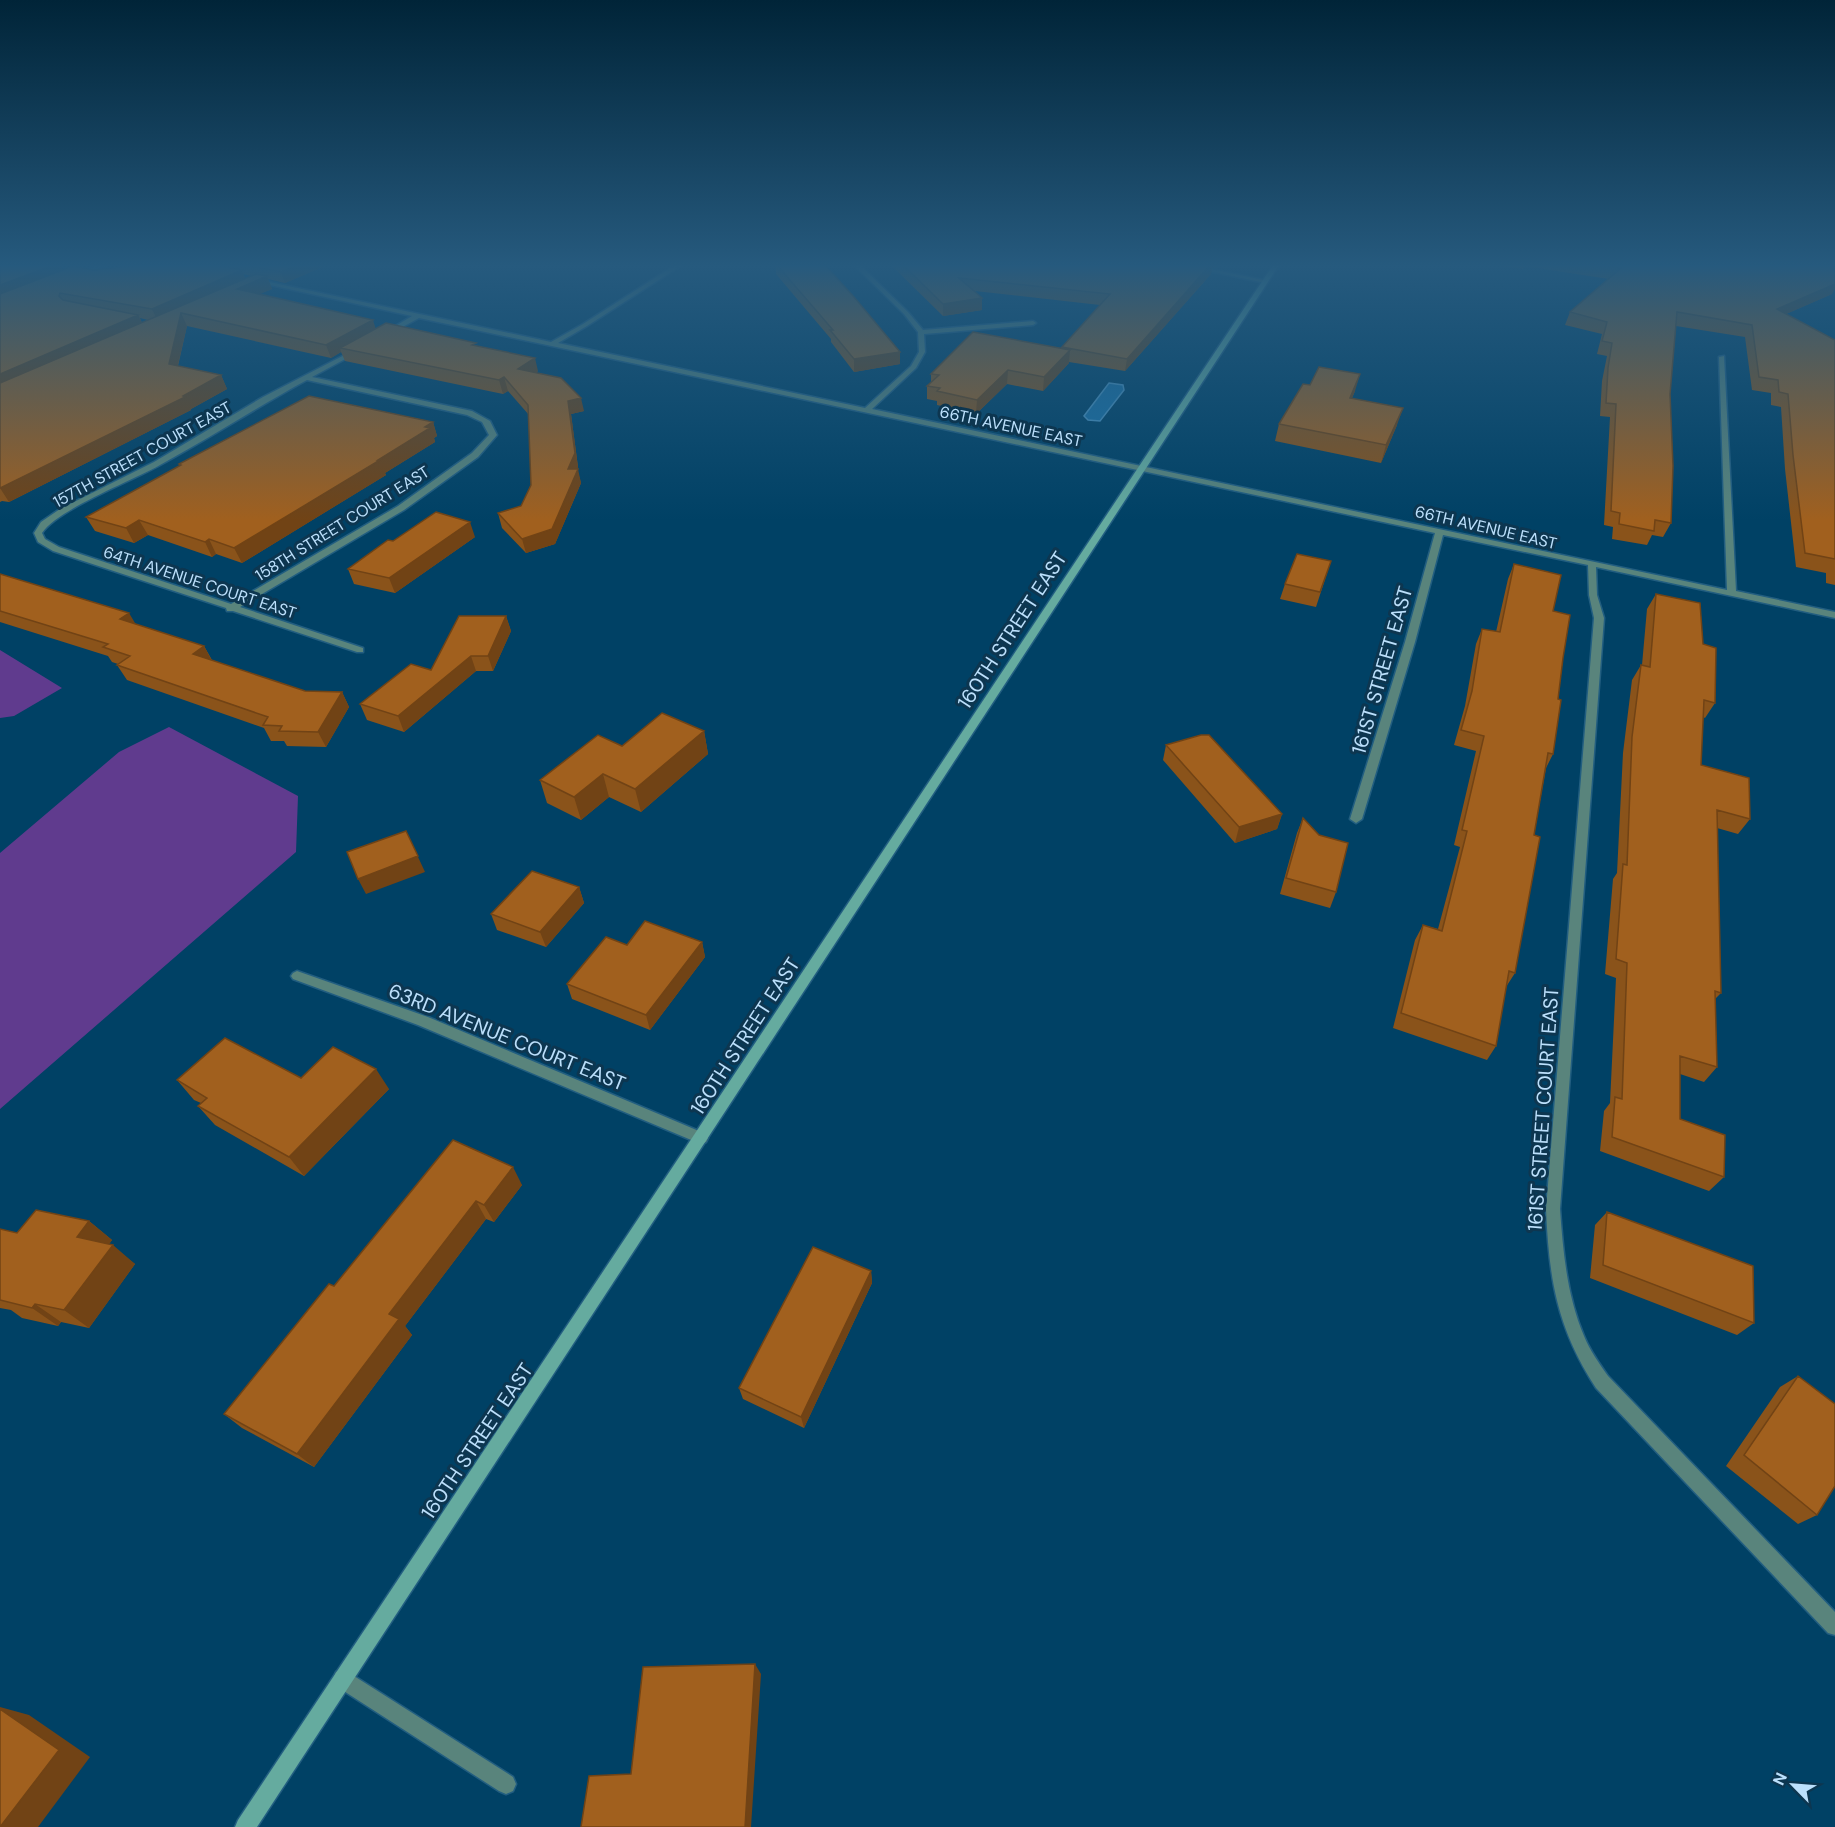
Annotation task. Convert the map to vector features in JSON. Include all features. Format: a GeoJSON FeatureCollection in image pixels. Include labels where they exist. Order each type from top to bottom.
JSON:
{"type":"FeatureCollection","features":[{"type":"Feature","properties":{"kind":"main road","name":"160TH STREET EAST"},"geometry":{"type":"LineString","coordinates":[[245,1827],[1219,350]]}},
{"type":"Feature","properties":{"kind":"street","name":"157TH STREET COURT EAST"},"geometry":{"type":"LineString","coordinates":[[38,532],[44,524],[63,511],[157,464],[266,399],[357,350]]}},
{"type":"Feature","properties":{"kind":"street","name":"66TH AVENUE EAST"},"geometry":{"type":"LineString","coordinates":[[581,350],[1835,615]]}},
{"type":"Feature","properties":{"kind":"street"},"geometry":{"type":"LineString","coordinates":[[867,410],[914,367],[922,350]]}},
{"type":"Feature","properties":{"kind":"street"},"geometry":{"type":"LineString","coordinates":[[1722,357],[1732,593]]}},
{"type":"Feature","properties":{"kind":"street","name":"158TH STREET COURT EAST"},"geometry":{"type":"LineString","coordinates":[[230,609],[401,508],[475,455],[493,435],[488,424],[469,413],[306,378]]}},
{"type":"Feature","properties":{"kind":"street","name":"161ST STREET EAST"},"geometry":{"type":"LineString","coordinates":[[1356,819],[1410,642],[1440,530]]}},
{"type":"Feature","properties":{"kind":"street","name":"64TH AVENUE COURT EAST"},"geometry":{"type":"LineString","coordinates":[[38,532],[41,540],[56,549],[360,651]]}},
{"type":"Feature","properties":{"kind":"street","name":"161ST STREET COURT EAST"},"geometry":{"type":"LineString","coordinates":[[1592,565],[1593,595],[1599,618],[1553,1209],[1555,1259],[1577,1339],[1602,1382],[1835,1626]]}},
{"type":"Feature","properties":{"kind":"street","name":"63RD AVENUE COURT EAST"},"geometry":{"type":"LineString","coordinates":[[297,976],[423,1021],[701,1138]]}},
{"type":"Feature","properties":{"kind":"street"},"geometry":{"type":"LineString","coordinates":[[343,1679],[506,1784]]}},
{"type":"Feature","properties":{"kind":"shaded area"},"geometry":{"type":"Polygon","coordinates":[[[0,650],[62,688],[14,716],[0,718],[0,650]]]}},
{"type":"Feature","properties":{"kind":"shaded area"},"geometry":{"type":"Polygon","coordinates":[[[169,727],[298,796],[296,852],[0,1109],[0,853],[119,752],[169,727]]]}},
{"type":"Feature","properties":{"kind":"water"},"geometry":{"type":"Polygon","coordinates":[[[1109,383],[1123,385],[1124,390],[1100,421],[1088,420],[1084,416],[1109,383]]]}},
{"type":"Feature","properties":{"kind":"building"},"geometry":{"type":"Polygon","coordinates":[[[0,350],[56,350],[0,374],[0,350]]]}},
{"type":"Feature","properties":{"kind":"building"},"geometry":{"type":"Polygon","coordinates":[[[77,350],[172,350],[169,364],[221,375],[183,396],[185,397],[0,488],[0,383],[77,350]]]}},
{"type":"Feature","properties":{"kind":"building"},"geometry":{"type":"Polygon","coordinates":[[[351,350],[497,350],[535,358],[518,369],[561,378],[581,398],[568,401],[575,453],[568,469],[578,469],[552,529],[522,539],[498,513],[521,506],[531,485],[528,405],[504,377],[499,380],[351,350]]]}},
{"type":"Feature","properties":{"kind":"building"},"geometry":{"type":"Polygon","coordinates":[[[847,350],[900,352],[854,359],[847,350]]]}},
{"type":"Feature","properties":{"kind":"building"},"geometry":{"type":"Polygon","coordinates":[[[955,350],[1070,350],[1044,377],[1008,370],[977,400],[937,391],[940,388],[927,386],[939,375],[931,374],[955,350]]]}},
{"type":"Feature","properties":{"kind":"building"},"geometry":{"type":"Polygon","coordinates":[[[1080,350],[1135,350],[1127,359],[1080,350]]]}},
{"type":"Feature","properties":{"kind":"building"},"geometry":{"type":"Polygon","coordinates":[[[1611,350],[1674,350],[1670,394],[1673,466],[1671,523],[1655,520],[1654,531],[1619,524],[1620,513],[1611,511],[1616,404],[1606,403],[1611,350]]]}},
{"type":"Feature","properties":{"kind":"building"},"geometry":{"type":"Polygon","coordinates":[[[1755,350],[1835,350],[1835,559],[1805,553],[1788,394],[1779,392],[1778,380],[1759,377],[1755,350]]]}},
{"type":"Feature","properties":{"kind":"building"},"geometry":{"type":"Polygon","coordinates":[[[1319,367],[1360,374],[1350,398],[1403,408],[1386,445],[1279,424],[1303,384],[1310,385],[1319,367]]]}},
{"type":"Feature","properties":{"kind":"building"},"geometry":{"type":"Polygon","coordinates":[[[309,396],[433,422],[425,427],[430,428],[378,460],[380,460],[234,548],[209,539],[205,542],[139,520],[126,528],[86,517],[181,465],[179,464],[309,396]]]}},
{"type":"Feature","properties":{"kind":"building"},"geometry":{"type":"Polygon","coordinates":[[[436,512],[470,522],[389,578],[348,569],[388,540],[393,541],[436,512]]]}},
{"type":"Feature","properties":{"kind":"building"},"geometry":{"type":"Polygon","coordinates":[[[1297,554],[1331,561],[1320,592],[1285,584],[1297,554]]]}},
{"type":"Feature","properties":{"kind":"building"},"geometry":{"type":"Polygon","coordinates":[[[1514,564],[1561,575],[1553,611],[1570,615],[1553,754],[1548,753],[1534,835],[1540,837],[1515,973],[1509,971],[1496,1046],[1401,1013],[1423,925],[1442,931],[1467,831],[1462,830],[1484,736],[1461,730],[1472,691],[1482,629],[1500,632],[1514,564]]]}},
{"type":"Feature","properties":{"kind":"building"},"geometry":{"type":"Polygon","coordinates":[[[0,574],[129,613],[120,619],[204,646],[193,654],[305,691],[342,692],[318,732],[279,731],[282,726],[263,725],[268,717],[117,665],[130,656],[103,647],[108,644],[0,611],[0,574]]]}},
{"type":"Feature","properties":{"kind":"building"},"geometry":{"type":"Polygon","coordinates":[[[1656,594],[1700,603],[1703,644],[1716,648],[1715,703],[1704,700],[1701,765],[1749,778],[1750,819],[1717,810],[1721,993],[1715,991],[1717,1067],[1680,1056],[1680,1119],[1725,1135],[1724,1177],[1612,1137],[1615,1097],[1622,1099],[1627,963],[1616,959],[1623,864],[1627,865],[1632,737],[1641,665],[1650,667],[1656,594]]]}},
{"type":"Feature","properties":{"kind":"building"},"geometry":{"type":"Polygon","coordinates":[[[459,616],[506,616],[488,656],[471,656],[398,716],[360,704],[411,664],[431,670],[459,616]]]}},
{"type":"Feature","properties":{"kind":"building"},"geometry":{"type":"Polygon","coordinates":[[[662,713],[704,731],[635,789],[603,774],[574,797],[540,780],[598,735],[622,746],[662,713]]]}},
{"type":"Feature","properties":{"kind":"building"},"geometry":{"type":"Polygon","coordinates":[[[1201,735],[1209,735],[1282,814],[1239,827],[1166,745],[1201,735]]]}},
{"type":"Feature","properties":{"kind":"building"},"geometry":{"type":"Polygon","coordinates":[[[1303,818],[1319,835],[1348,843],[1336,892],[1286,878],[1303,818]]]}},
{"type":"Feature","properties":{"kind":"building"},"geometry":{"type":"Polygon","coordinates":[[[406,831],[418,856],[358,879],[347,852],[406,831]]]}},
{"type":"Feature","properties":{"kind":"building"},"geometry":{"type":"Polygon","coordinates":[[[532,871],[579,887],[540,932],[491,914],[532,871]]]}},
{"type":"Feature","properties":{"kind":"building"},"geometry":{"type":"Polygon","coordinates":[[[645,921],[702,942],[646,1015],[567,984],[606,937],[627,945],[645,921]]]}},
{"type":"Feature","properties":{"kind":"building"},"geometry":{"type":"Polygon","coordinates":[[[225,1038],[301,1078],[333,1047],[376,1069],[289,1157],[198,1106],[207,1098],[177,1080],[225,1038]]]}},
{"type":"Feature","properties":{"kind":"building"},"geometry":{"type":"Polygon","coordinates":[[[453,1140],[513,1167],[484,1205],[476,1201],[389,1314],[399,1319],[297,1454],[224,1414],[329,1284],[334,1286],[453,1140]]]}},
{"type":"Feature","properties":{"kind":"building"},"geometry":{"type":"Polygon","coordinates":[[[36,1210],[89,1221],[77,1237],[113,1245],[64,1310],[35,1304],[32,1308],[0,1300],[0,1229],[17,1233],[36,1210]]]}},
{"type":"Feature","properties":{"kind":"building"},"geometry":{"type":"Polygon","coordinates":[[[1607,1212],[1753,1266],[1754,1323],[1603,1265],[1607,1212]]]}},
{"type":"Feature","properties":{"kind":"building"},"geometry":{"type":"Polygon","coordinates":[[[813,1247],[871,1271],[801,1417],[739,1388],[813,1247]]]}},
{"type":"Feature","properties":{"kind":"building"},"geometry":{"type":"Polygon","coordinates":[[[1798,1376],[1835,1404],[1835,1486],[1817,1515],[1744,1455],[1798,1376]]]}},
{"type":"Feature","properties":{"kind":"building"},"geometry":{"type":"Polygon","coordinates":[[[755,1664],[745,1827],[581,1827],[589,1776],[631,1774],[643,1667],[755,1664]]]}},
{"type":"Feature","properties":{"kind":"building"},"geometry":{"type":"Polygon","coordinates":[[[0,1709],[59,1750],[0,1827],[0,1709]]]}}]}
